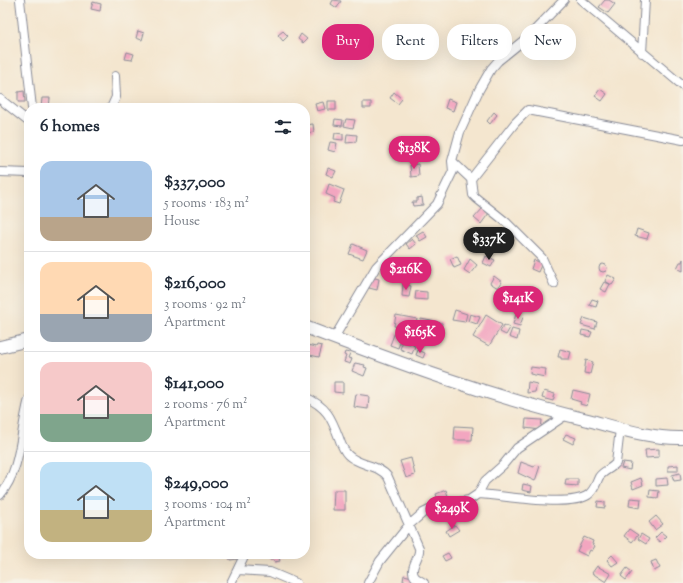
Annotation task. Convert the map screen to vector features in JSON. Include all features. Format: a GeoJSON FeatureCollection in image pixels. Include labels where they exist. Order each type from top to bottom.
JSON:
{"type":"FeatureCollection","features":[{"type":"Feature","properties":{"kind":"street"},"geometry":{"type":"LineString","coordinates":[[20,0],[31,103]]}},
{"type":"Feature","properties":{"kind":"street"},"geometry":{"type":"LineString","coordinates":[[334,338],[376,266],[437,204],[452,174],[452,161],[460,132],[479,90],[491,69],[529,36],[564,0]]}},
{"type":"Feature","properties":{"kind":"street"},"geometry":{"type":"LineString","coordinates":[[581,0],[683,86]]}},
{"type":"Feature","properties":{"kind":"street"},"geometry":{"type":"LineString","coordinates":[[642,53],[645,0]]}},
{"type":"Feature","properties":{"kind":"street"},"geometry":{"type":"LineString","coordinates":[[113,103],[116,97],[115,76]]}},
{"type":"Feature","properties":{"kind":"street"},"geometry":{"type":"LineString","coordinates":[[0,99],[24,118]]}},
{"type":"Feature","properties":{"kind":"street"},"geometry":{"type":"LineString","coordinates":[[471,179],[515,123],[528,110],[683,140]]}},
{"type":"Feature","properties":{"kind":"street"},"geometry":{"type":"LineString","coordinates":[[452,161],[471,179],[473,195],[506,222],[542,258],[554,284]]}},
{"type":"Feature","properties":{"kind":"street"},"geometry":{"type":"LineString","coordinates":[[0,172],[24,173]]}},
{"type":"Feature","properties":{"kind":"street"},"geometry":{"type":"LineString","coordinates":[[310,329],[369,352],[498,396],[620,429],[668,438],[683,438]]}},
{"type":"Feature","properties":{"kind":"street"},"geometry":{"type":"LineString","coordinates":[[0,347],[24,341]]}},
{"type":"Feature","properties":{"kind":"street"},"geometry":{"type":"LineString","coordinates":[[310,400],[324,408],[335,427],[344,450],[349,456],[384,472],[420,552],[413,571],[415,576],[424,583]]}},
{"type":"Feature","properties":{"kind":"street"},"geometry":{"type":"LineString","coordinates":[[478,494],[485,481],[503,465],[517,448],[566,415]]}},
{"type":"Feature","properties":{"kind":"street"},"geometry":{"type":"LineString","coordinates":[[0,495],[12,476],[17,461],[24,421]]}},
{"type":"Feature","properties":{"kind":"street"},"geometry":{"type":"LineString","coordinates":[[368,583],[380,561],[409,526],[423,513],[435,507],[464,501],[478,494],[534,500],[572,499],[588,495],[593,491],[600,476],[616,464],[620,429]]}},
{"type":"Feature","properties":{"kind":"street"},"geometry":{"type":"LineString","coordinates":[[231,583],[243,559]]}},
{"type":"Feature","properties":{"kind":"street"},"geometry":{"type":"LineString","coordinates":[[238,570],[270,572],[296,583]]}},
{"type":"Feature","properties":{"kind":"building"},"geometry":{"type":"Polygon","coordinates":[[[333,0],[341,1],[337,8],[331,4],[333,0]]]}},
{"type":"Feature","properties":{"kind":"building"},"geometry":{"type":"Polygon","coordinates":[[[605,0],[609,0],[615,4],[608,13],[599,7],[605,0]]]}},
{"type":"Feature","properties":{"kind":"building"},"geometry":{"type":"Polygon","coordinates":[[[93,2],[101,4],[100,11],[91,9],[93,2]]]}},
{"type":"Feature","properties":{"kind":"building"},"geometry":{"type":"Polygon","coordinates":[[[138,31],[144,33],[142,40],[136,38],[138,31]]]}},
{"type":"Feature","properties":{"kind":"building"},"geometry":{"type":"Polygon","coordinates":[[[283,31],[288,36],[283,41],[278,35],[283,31]]]}},
{"type":"Feature","properties":{"kind":"building"},"geometry":{"type":"Polygon","coordinates":[[[301,34],[307,39],[303,43],[298,39],[301,34]]]}},
{"type":"Feature","properties":{"kind":"building"},"geometry":{"type":"Polygon","coordinates":[[[127,52],[134,54],[132,60],[125,59],[127,52]]]}},
{"type":"Feature","properties":{"kind":"building"},"geometry":{"type":"Polygon","coordinates":[[[600,89],[607,94],[602,101],[595,96],[600,89]]]}},
{"type":"Feature","properties":{"kind":"building"},"geometry":{"type":"Polygon","coordinates":[[[24,91],[25,102],[18,102],[18,92],[24,91]]]}},
{"type":"Feature","properties":{"kind":"building"},"geometry":{"type":"Polygon","coordinates":[[[394,92],[402,99],[398,104],[390,98],[394,92]]]}},
{"type":"Feature","properties":{"kind":"building"},"geometry":{"type":"Polygon","coordinates":[[[42,98],[50,98],[50,103],[42,103],[42,98]]]}},
{"type":"Feature","properties":{"kind":"building"},"geometry":{"type":"Polygon","coordinates":[[[448,99],[456,102],[453,111],[445,108],[448,99]]]}},
{"type":"Feature","properties":{"kind":"building"},"geometry":{"type":"Polygon","coordinates":[[[328,101],[336,101],[336,110],[328,110],[328,101]]]}},
{"type":"Feature","properties":{"kind":"building"},"geometry":{"type":"Polygon","coordinates":[[[323,102],[325,109],[317,111],[315,104],[323,102]]]}},
{"type":"Feature","properties":{"kind":"building"},"geometry":{"type":"Polygon","coordinates":[[[363,102],[371,102],[371,108],[363,108],[363,102]]]}},
{"type":"Feature","properties":{"kind":"building"},"geometry":{"type":"Polygon","coordinates":[[[494,112],[497,115],[490,124],[487,121],[494,112]]]}},
{"type":"Feature","properties":{"kind":"building"},"geometry":{"type":"Polygon","coordinates":[[[335,119],[343,120],[342,126],[334,125],[335,119]]]}},
{"type":"Feature","properties":{"kind":"building"},"geometry":{"type":"Polygon","coordinates":[[[346,119],[355,120],[353,128],[344,126],[346,119]]]}},
{"type":"Feature","properties":{"kind":"building"},"geometry":{"type":"Polygon","coordinates":[[[310,124],[313,124],[314,132],[310,132],[310,124]]]}},
{"type":"Feature","properties":{"kind":"building"},"geometry":{"type":"Polygon","coordinates":[[[335,133],[343,134],[343,140],[334,139],[335,133]]]}},
{"type":"Feature","properties":{"kind":"building"},"geometry":{"type":"Polygon","coordinates":[[[347,134],[357,135],[356,142],[346,143],[347,134]]]}},
{"type":"Feature","properties":{"kind":"building"},"geometry":{"type":"Polygon","coordinates":[[[330,142],[337,143],[335,152],[328,150],[330,142]]]}},
{"type":"Feature","properties":{"kind":"building"},"geometry":{"type":"Polygon","coordinates":[[[418,164],[419,176],[411,177],[410,165],[418,164]]]}},
{"type":"Feature","properties":{"kind":"building"},"geometry":{"type":"Polygon","coordinates":[[[328,168],[336,171],[333,177],[326,174],[328,168]]]}},
{"type":"Feature","properties":{"kind":"building"},"geometry":{"type":"Polygon","coordinates":[[[329,184],[344,190],[339,204],[333,202],[335,198],[326,194],[329,184]]]}},
{"type":"Feature","properties":{"kind":"building"},"geometry":{"type":"Polygon","coordinates":[[[422,197],[423,205],[413,206],[412,202],[417,202],[417,198],[422,197]]]}},
{"type":"Feature","properties":{"kind":"building"},"geometry":{"type":"Polygon","coordinates":[[[483,208],[489,213],[481,224],[474,218],[483,208]]]}},
{"type":"Feature","properties":{"kind":"building"},"geometry":{"type":"Polygon","coordinates":[[[637,229],[649,233],[647,239],[635,236],[637,229]]]}},
{"type":"Feature","properties":{"kind":"building"},"geometry":{"type":"Polygon","coordinates":[[[423,231],[427,237],[420,241],[416,235],[423,231]]]}},
{"type":"Feature","properties":{"kind":"building"},"geometry":{"type":"Polygon","coordinates":[[[412,239],[416,244],[410,249],[406,244],[412,239]]]}},
{"type":"Feature","properties":{"kind":"building"},"geometry":{"type":"Polygon","coordinates":[[[353,244],[367,250],[363,259],[349,254],[353,244]]]}},
{"type":"Feature","properties":{"kind":"building"},"geometry":{"type":"Polygon","coordinates":[[[457,256],[461,265],[454,268],[450,259],[457,256]]]}},
{"type":"Feature","properties":{"kind":"building"},"geometry":{"type":"Polygon","coordinates":[[[486,256],[495,260],[491,267],[483,263],[486,256]]]}},
{"type":"Feature","properties":{"kind":"building"},"geometry":{"type":"Polygon","coordinates":[[[470,259],[477,265],[470,274],[464,270],[470,259]]]}},
{"type":"Feature","properties":{"kind":"building"},"geometry":{"type":"Polygon","coordinates":[[[683,259],[683,271],[677,268],[683,259]]]}},
{"type":"Feature","properties":{"kind":"building"},"geometry":{"type":"Polygon","coordinates":[[[534,260],[542,263],[538,272],[531,269],[534,260]]]}},
{"type":"Feature","properties":{"kind":"building"},"geometry":{"type":"Polygon","coordinates":[[[393,262],[402,268],[395,278],[389,274],[393,268],[390,266],[393,262]]]}},
{"type":"Feature","properties":{"kind":"building"},"geometry":{"type":"Polygon","coordinates":[[[419,263],[427,265],[427,275],[413,275],[413,266],[419,266],[419,263]]]}},
{"type":"Feature","properties":{"kind":"building"},"geometry":{"type":"Polygon","coordinates":[[[601,264],[605,264],[607,268],[605,272],[601,272],[599,270],[599,266],[601,264]]]}},
{"type":"Feature","properties":{"kind":"building"},"geometry":{"type":"Polygon","coordinates":[[[608,275],[616,279],[612,285],[605,281],[608,275]]]}},
{"type":"Feature","properties":{"kind":"building"},"geometry":{"type":"Polygon","coordinates":[[[494,276],[502,282],[498,288],[490,283],[494,276]]]}},
{"type":"Feature","properties":{"kind":"building"},"geometry":{"type":"Polygon","coordinates":[[[371,277],[379,279],[377,290],[369,288],[371,277]]]}},
{"type":"Feature","properties":{"kind":"building"},"geometry":{"type":"Polygon","coordinates":[[[604,282],[610,284],[606,292],[600,289],[604,282]]]}},
{"type":"Feature","properties":{"kind":"building"},"geometry":{"type":"Polygon","coordinates":[[[403,284],[411,286],[409,297],[402,296],[403,284]]]}},
{"type":"Feature","properties":{"kind":"building"},"geometry":{"type":"Polygon","coordinates":[[[416,291],[427,292],[427,300],[415,299],[416,291]]]}},
{"type":"Feature","properties":{"kind":"building"},"geometry":{"type":"Polygon","coordinates":[[[592,299],[598,301],[596,307],[589,305],[592,299]]]}},
{"type":"Feature","properties":{"kind":"building"},"geometry":{"type":"Polygon","coordinates":[[[455,310],[467,314],[465,322],[452,320],[455,310]]]}},
{"type":"Feature","properties":{"kind":"building"},"geometry":{"type":"Polygon","coordinates":[[[470,314],[480,317],[477,324],[468,321],[470,314]]]}},
{"type":"Feature","properties":{"kind":"building"},"geometry":{"type":"Polygon","coordinates":[[[516,314],[523,317],[520,326],[513,324],[516,314]]]}},
{"type":"Feature","properties":{"kind":"building"},"geometry":{"type":"Polygon","coordinates":[[[396,315],[417,319],[415,330],[394,326],[396,315]]]}},
{"type":"Feature","properties":{"kind":"building"},"geometry":{"type":"Polygon","coordinates":[[[486,315],[502,325],[489,346],[473,337],[486,315]]]}},
{"type":"Feature","properties":{"kind":"building"},"geometry":{"type":"Polygon","coordinates":[[[584,318],[597,322],[595,329],[581,325],[584,318]]]}},
{"type":"Feature","properties":{"kind":"building"},"geometry":{"type":"Polygon","coordinates":[[[421,319],[442,323],[440,334],[419,331],[421,319]]]}},
{"type":"Feature","properties":{"kind":"building"},"geometry":{"type":"Polygon","coordinates":[[[504,325],[510,328],[506,335],[500,332],[504,325]]]}},
{"type":"Feature","properties":{"kind":"building"},"geometry":{"type":"Polygon","coordinates":[[[512,329],[519,331],[517,340],[509,337],[512,329]]]}},
{"type":"Feature","properties":{"kind":"building"},"geometry":{"type":"Polygon","coordinates":[[[582,330],[592,332],[590,337],[581,335],[582,330]]]}},
{"type":"Feature","properties":{"kind":"building"},"geometry":{"type":"Polygon","coordinates":[[[395,332],[403,335],[398,348],[390,345],[395,332]]]}},
{"type":"Feature","properties":{"kind":"building"},"geometry":{"type":"Polygon","coordinates":[[[403,341],[415,346],[412,354],[400,349],[403,341]]]}},
{"type":"Feature","properties":{"kind":"building"},"geometry":{"type":"Polygon","coordinates":[[[310,346],[322,346],[319,357],[310,355],[310,346]]]}},
{"type":"Feature","properties":{"kind":"building"},"geometry":{"type":"Polygon","coordinates":[[[560,349],[571,352],[569,359],[561,359],[561,357],[558,357],[560,349]]]}},
{"type":"Feature","properties":{"kind":"building"},"geometry":{"type":"Polygon","coordinates":[[[418,350],[425,353],[423,358],[416,355],[418,350]]]}},
{"type":"Feature","properties":{"kind":"building"},"geometry":{"type":"Polygon","coordinates":[[[345,352],[350,353],[348,358],[352,359],[350,364],[344,362],[346,356],[344,355],[345,352]]]}},
{"type":"Feature","properties":{"kind":"building"},"geometry":{"type":"Polygon","coordinates":[[[586,360],[593,362],[590,374],[584,373],[586,360]]]}},
{"type":"Feature","properties":{"kind":"building"},"geometry":{"type":"Polygon","coordinates":[[[355,363],[365,365],[364,367],[367,368],[364,376],[352,371],[355,363]]]}},
{"type":"Feature","properties":{"kind":"building"},"geometry":{"type":"Polygon","coordinates":[[[531,367],[546,369],[545,377],[530,374],[531,367]]]}},
{"type":"Feature","properties":{"kind":"building"},"geometry":{"type":"Polygon","coordinates":[[[334,382],[343,382],[343,393],[334,392],[334,382]]]}},
{"type":"Feature","properties":{"kind":"building"},"geometry":{"type":"Polygon","coordinates":[[[528,382],[537,384],[535,392],[527,393],[528,382]]]}},
{"type":"Feature","properties":{"kind":"building"},"geometry":{"type":"Polygon","coordinates":[[[573,390],[590,394],[587,406],[580,404],[581,402],[571,399],[573,390]]]}},
{"type":"Feature","properties":{"kind":"building"},"geometry":{"type":"Polygon","coordinates":[[[544,391],[555,394],[553,401],[542,398],[544,391]]]}},
{"type":"Feature","properties":{"kind":"building"},"geometry":{"type":"Polygon","coordinates":[[[356,394],[369,396],[368,409],[354,407],[356,394]]]}},
{"type":"Feature","properties":{"kind":"building"},"geometry":{"type":"Polygon","coordinates":[[[526,419],[542,420],[541,430],[525,428],[526,419]]]}},
{"type":"Feature","properties":{"kind":"building"},"geometry":{"type":"Polygon","coordinates":[[[455,426],[473,427],[472,440],[454,440],[455,426]]]}},
{"type":"Feature","properties":{"kind":"building"},"geometry":{"type":"Polygon","coordinates":[[[566,434],[576,438],[573,444],[563,439],[566,434]]]}},
{"type":"Feature","properties":{"kind":"building"},"geometry":{"type":"Polygon","coordinates":[[[659,449],[659,457],[646,458],[645,450],[659,449]]]}},
{"type":"Feature","properties":{"kind":"building"},"geometry":{"type":"Polygon","coordinates":[[[411,458],[415,475],[406,478],[400,461],[411,458]]]}},
{"type":"Feature","properties":{"kind":"building"},"geometry":{"type":"Polygon","coordinates":[[[521,462],[534,467],[535,465],[540,466],[535,481],[518,473],[521,462]]]}},
{"type":"Feature","properties":{"kind":"building"},"geometry":{"type":"Polygon","coordinates":[[[623,462],[631,463],[630,470],[621,468],[623,462]]]}},
{"type":"Feature","properties":{"kind":"building"},"geometry":{"type":"Polygon","coordinates":[[[678,465],[678,471],[668,471],[668,466],[678,465]]]}},
{"type":"Feature","properties":{"kind":"building"},"geometry":{"type":"Polygon","coordinates":[[[680,473],[681,480],[674,481],[672,475],[680,473]]]}},
{"type":"Feature","properties":{"kind":"building"},"geometry":{"type":"Polygon","coordinates":[[[641,478],[643,485],[633,489],[631,482],[641,478]]]}},
{"type":"Feature","properties":{"kind":"building"},"geometry":{"type":"Polygon","coordinates":[[[667,478],[668,485],[656,486],[656,479],[667,478]]]}},
{"type":"Feature","properties":{"kind":"building"},"geometry":{"type":"Polygon","coordinates":[[[566,479],[578,479],[578,486],[565,485],[566,479]]]}},
{"type":"Feature","properties":{"kind":"building"},"geometry":{"type":"Polygon","coordinates":[[[523,484],[532,486],[531,492],[522,490],[523,484]]]}},
{"type":"Feature","properties":{"kind":"building"},"geometry":{"type":"Polygon","coordinates":[[[334,490],[345,490],[345,510],[333,510],[334,490]]]}},
{"type":"Feature","properties":{"kind":"building"},"geometry":{"type":"Polygon","coordinates":[[[446,490],[449,499],[439,503],[436,494],[446,490]]]}},
{"type":"Feature","properties":{"kind":"building"},"geometry":{"type":"Polygon","coordinates":[[[650,490],[659,491],[658,498],[649,497],[650,490]]]}},
{"type":"Feature","properties":{"kind":"building"},"geometry":{"type":"Polygon","coordinates":[[[630,498],[641,499],[640,508],[629,506],[630,498]]]}},
{"type":"Feature","properties":{"kind":"building"},"geometry":{"type":"Polygon","coordinates":[[[598,501],[605,502],[605,508],[597,507],[598,501]]]}},
{"type":"Feature","properties":{"kind":"building"},"geometry":{"type":"Polygon","coordinates":[[[656,516],[663,524],[655,530],[649,522],[656,516]]]}},
{"type":"Feature","properties":{"kind":"building"},"geometry":{"type":"Polygon","coordinates":[[[455,525],[459,530],[449,536],[446,531],[455,525]]]}},
{"type":"Feature","properties":{"kind":"building"},"geometry":{"type":"Polygon","coordinates":[[[629,529],[638,535],[632,542],[624,536],[629,529]]]}},
{"type":"Feature","properties":{"kind":"building"},"geometry":{"type":"Polygon","coordinates":[[[661,532],[666,536],[660,542],[655,538],[661,532]]]}},
{"type":"Feature","properties":{"kind":"building"},"geometry":{"type":"Polygon","coordinates":[[[641,534],[649,539],[646,544],[638,539],[641,534]]]}},
{"type":"Feature","properties":{"kind":"building"},"geometry":{"type":"Polygon","coordinates":[[[584,537],[593,541],[592,544],[595,546],[592,551],[590,550],[587,556],[577,551],[584,537]]]}},
{"type":"Feature","properties":{"kind":"building"},"geometry":{"type":"Polygon","coordinates":[[[448,553],[451,558],[445,561],[442,556],[448,553]]]}},
{"type":"Feature","properties":{"kind":"building"},"geometry":{"type":"Polygon","coordinates":[[[612,555],[618,562],[612,566],[607,560],[612,555]]]}},
{"type":"Feature","properties":{"kind":"building"},"geometry":{"type":"Polygon","coordinates":[[[279,559],[280,561],[274,562],[273,560],[270,560],[279,559]]]}},
{"type":"Feature","properties":{"kind":"building"},"geometry":{"type":"Polygon","coordinates":[[[656,560],[660,568],[654,571],[651,562],[656,560]]]}},
{"type":"Feature","properties":{"kind":"building"},"geometry":{"type":"Polygon","coordinates":[[[597,566],[611,574],[606,582],[592,573],[597,566]]]}},
{"type":"Feature","properties":{"kind":"building"},"geometry":{"type":"Polygon","coordinates":[[[627,568],[632,572],[626,580],[621,576],[627,568]]]}},
{"type":"Feature","properties":{"kind":"building"},"geometry":{"type":"Polygon","coordinates":[[[404,575],[412,577],[411,583],[403,581],[404,575]]]}}]}
